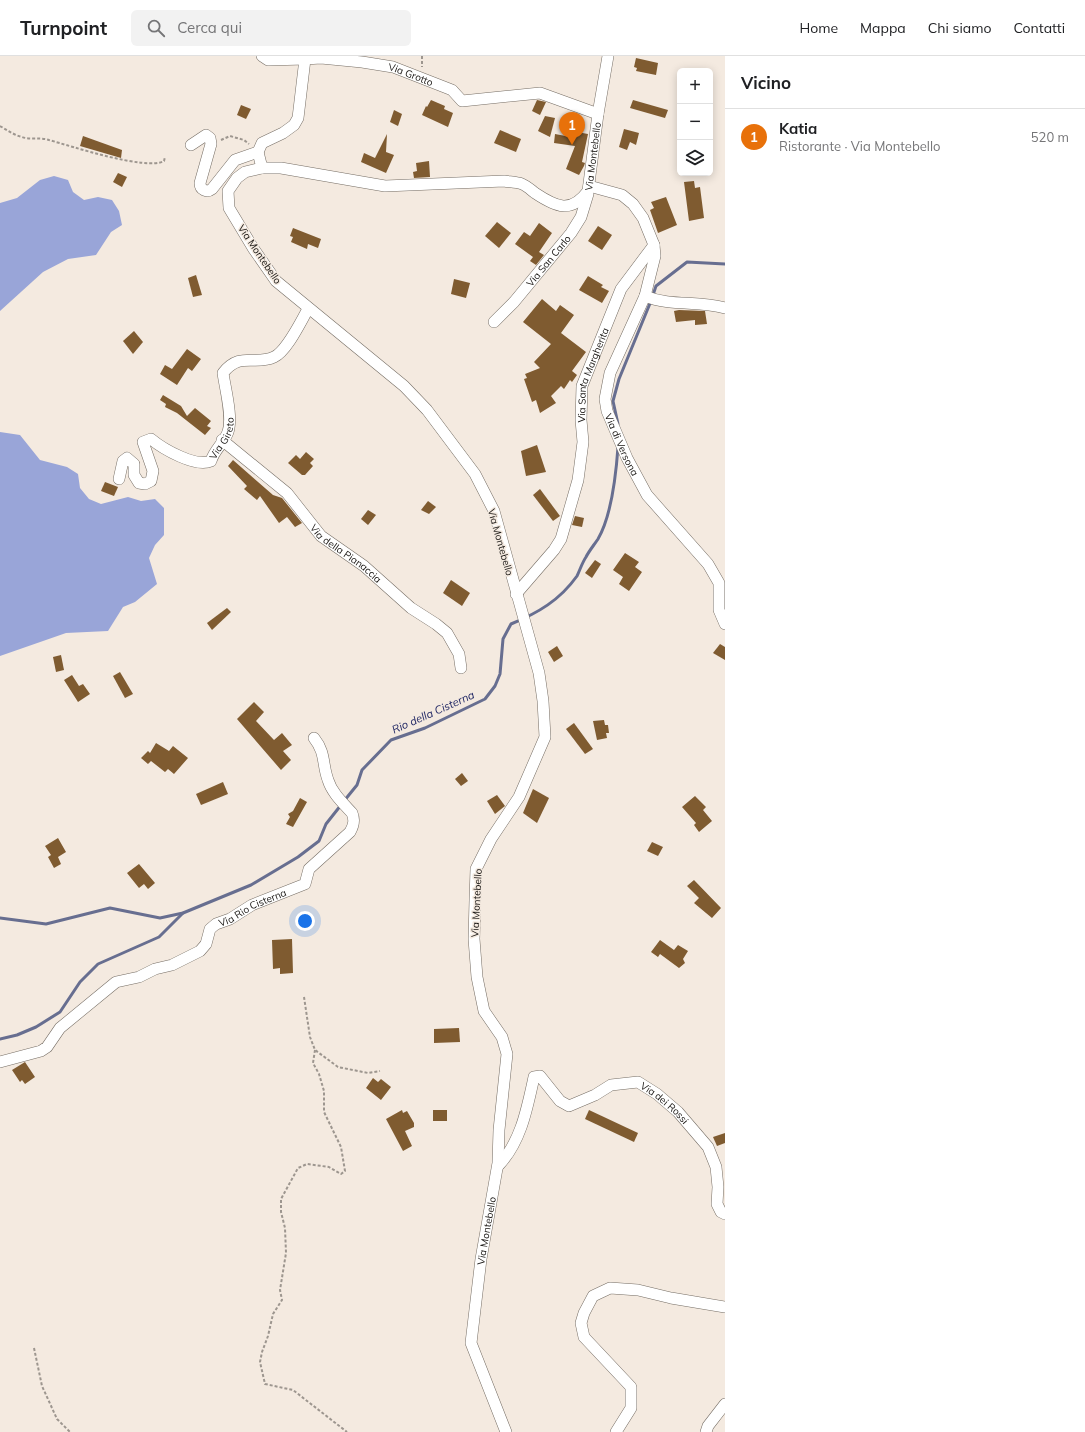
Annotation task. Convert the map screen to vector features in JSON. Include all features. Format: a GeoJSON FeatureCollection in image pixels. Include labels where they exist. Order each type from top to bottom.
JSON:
{"type":"FeatureCollection","features":[{"type":"Feature","properties":{"kind":"street","name":"Via Grotto"},"geometry":{"type":"LineString","coordinates":[[262,56],[268,60],[321,58],[362,59],[393,67],[434,82],[452,90],[462,100],[540,93],[598,114]]}},
{"type":"Feature","properties":{"kind":"street","name":"Via Montebello"},"geometry":{"type":"LineString","coordinates":[[506,1432],[471,1343],[481,1259],[498,1166],[499,1130],[507,1054],[502,1037],[484,1011],[477,978],[474,939],[476,869],[490,839],[520,797],[545,737],[542,694],[527,628],[516,594],[494,511],[475,474],[427,410],[404,386],[308,309],[276,281],[229,208],[228,191],[237,178],[245,172],[262,168],[281,168],[385,186],[504,181],[522,184],[549,203],[563,207],[572,206],[582,200],[589,188],[598,114],[608,56]]}},
{"type":"Feature","properties":{"kind":"street"},"geometry":{"type":"LineString","coordinates":[[262,168],[258,152],[262,143],[283,133],[294,125],[298,118],[305,59]]}},
{"type":"Feature","properties":{"kind":"street"},"geometry":{"type":"LineString","coordinates":[[191,145],[206,135],[210,138],[211,144],[200,183],[202,189],[206,191],[212,189],[235,160],[258,152]]}},
{"type":"Feature","properties":{"kind":"street"},"geometry":{"type":"LineString","coordinates":[[589,188],[622,195],[633,204],[643,218],[654,245]]}},
{"type":"Feature","properties":{"kind":"street","name":"Via San Carlo"},"geometry":{"type":"LineString","coordinates":[[494,322],[514,302],[571,233],[581,217],[589,188]]}},
{"type":"Feature","properties":{"kind":"street","name":"Via di Versona"},"geometry":{"type":"LineString","coordinates":[[654,245],[650,298],[610,373],[605,399],[611,421],[627,458],[647,495],[708,564],[715,576],[718,582],[719,610],[725,624]]}},
{"type":"Feature","properties":{"kind":"street","name":"Via Santa Margherita"},"geometry":{"type":"LineString","coordinates":[[516,594],[554,550],[561,539],[578,480],[583,442],[581,420],[582,386],[622,290],[654,245]]}},
{"type":"Feature","properties":{"kind":"street"},"geometry":{"type":"LineString","coordinates":[[650,298],[678,304],[712,304],[725,301]]}},
{"type":"Feature","properties":{"kind":"street"},"geometry":{"type":"LineString","coordinates":[[712,304],[725,308]]}},
{"type":"Feature","properties":{"kind":"street","name":"Via Gireto"},"geometry":{"type":"LineString","coordinates":[[118,479],[123,461],[127,458],[134,464],[134,475],[139,483],[145,484],[151,481],[152,471],[143,442],[151,439],[169,453],[206,463],[211,461],[214,451],[228,431],[229,415],[223,373],[229,365],[239,360],[274,357],[283,351],[308,309]]}},
{"type":"Feature","properties":{"kind":"street","name":"Via della Pianaccia"},"geometry":{"type":"LineString","coordinates":[[222,440],[287,493],[321,536],[364,566],[411,608],[447,633],[459,654],[461,668]]}},
{"type":"Feature","properties":{"kind":"street","name":"Via Rio Cisterna"},"geometry":{"type":"LineString","coordinates":[[0,1062],[41,1051],[47,1047],[60,1028],[116,982],[139,977],[154,969],[172,965],[200,951],[206,944],[210,929],[216,924],[230,919],[252,905],[305,884],[309,869],[350,832],[354,818],[327,778],[324,755],[320,745],[314,738]]}},
{"type":"Feature","properties":{"kind":"street","name":"Via dei Rossi"},"geometry":{"type":"LineString","coordinates":[[498,1166],[510,1149],[524,1121],[534,1077],[540,1076],[560,1101],[569,1106],[595,1095],[611,1085],[638,1082],[657,1094],[678,1112],[708,1147],[716,1167],[718,1187],[717,1204],[721,1212],[725,1214]]}},
{"type":"Feature","properties":{"kind":"street"},"geometry":{"type":"LineString","coordinates":[[616,1432],[631,1408],[631,1387],[584,1337],[581,1324],[584,1313],[593,1296],[610,1288],[638,1290],[671,1298],[725,1307]]}},
{"type":"Feature","properties":{"kind":"street"},"geometry":{"type":"LineString","coordinates":[[706,1432],[708,1426],[725,1404]]}},
{"type":"Feature","properties":{"kind":"path"},"geometry":{"type":"LineString","coordinates":[[0,126],[22,138],[48,139],[95,154],[149,164],[160,164],[164,161],[165,157]]}},
{"type":"Feature","properties":{"kind":"path"},"geometry":{"type":"LineString","coordinates":[[209,151],[218,142],[230,136],[244,140],[258,152]]}},
{"type":"Feature","properties":{"kind":"path"},"geometry":{"type":"LineString","coordinates":[[304,997],[310,1038],[315,1050],[338,1067],[368,1073],[380,1071]]}},
{"type":"Feature","properties":{"kind":"path"},"geometry":{"type":"LineString","coordinates":[[315,1050],[313,1063],[320,1074],[324,1091],[324,1112],[341,1147],[344,1171],[341,1174],[329,1167],[307,1164],[298,1168],[281,1199],[280,1212],[285,1228],[286,1253],[281,1284],[282,1300],[273,1314],[260,1362],[265,1384],[293,1390],[347,1432]]}},
{"type":"Feature","properties":{"kind":"path"},"geometry":{"type":"LineString","coordinates":[[34,1348],[42,1386],[57,1419],[70,1432]]}},
{"type":"Feature","properties":{"kind":"shaded area"},"geometry":{"type":"Polygon","coordinates":[[[54,176],[68,180],[73,192],[84,200],[98,197],[112,200],[119,211],[122,225],[111,232],[96,255],[68,259],[43,272],[0,311],[0,203],[17,198],[40,180],[54,176]]]}},
{"type":"Feature","properties":{"kind":"shaded area"},"geometry":{"type":"Polygon","coordinates":[[[0,432],[20,435],[40,460],[67,467],[78,474],[80,488],[89,499],[101,504],[128,497],[141,501],[155,499],[164,508],[164,535],[155,545],[149,558],[157,584],[135,602],[123,607],[108,631],[66,633],[0,656],[0,432]]]}},
{"type":"Feature","properties":{"kind":"building"},"geometry":{"type":"Polygon","coordinates":[[[636,58],[658,63],[656,75],[636,71],[637,68],[634,67],[636,58]]]}},
{"type":"Feature","properties":{"kind":"building"},"geometry":{"type":"Polygon","coordinates":[[[431,100],[445,106],[444,109],[453,113],[448,127],[422,115],[426,106],[427,107],[431,100]]]}},
{"type":"Feature","properties":{"kind":"building"},"geometry":{"type":"Polygon","coordinates":[[[537,100],[546,102],[540,115],[532,111],[537,100]]]}},
{"type":"Feature","properties":{"kind":"building"},"geometry":{"type":"Polygon","coordinates":[[[633,100],[668,110],[665,118],[630,108],[633,100]]]}},
{"type":"Feature","properties":{"kind":"building"},"geometry":{"type":"Polygon","coordinates":[[[241,105],[251,109],[246,119],[237,115],[241,105]]]}},
{"type":"Feature","properties":{"kind":"building"},"geometry":{"type":"Polygon","coordinates":[[[394,110],[402,114],[398,126],[390,122],[394,110]]]}},
{"type":"Feature","properties":{"kind":"building"},"geometry":{"type":"Polygon","coordinates":[[[545,116],[555,118],[550,137],[538,131],[545,116]]]}},
{"type":"Feature","properties":{"kind":"building"},"geometry":{"type":"Polygon","coordinates":[[[624,129],[639,133],[636,145],[630,142],[627,150],[619,147],[624,129]]]}},
{"type":"Feature","properties":{"kind":"building"},"geometry":{"type":"Polygon","coordinates":[[[500,130],[521,139],[516,152],[494,143],[500,130]]]}},
{"type":"Feature","properties":{"kind":"building"},"geometry":{"type":"Polygon","coordinates":[[[577,132],[588,134],[582,162],[585,163],[579,175],[566,169],[575,146],[554,143],[555,134],[576,138],[577,132]]]}},
{"type":"Feature","properties":{"kind":"building"},"geometry":{"type":"Polygon","coordinates":[[[387,134],[386,152],[394,155],[386,173],[361,162],[364,153],[375,158],[387,134]]]}},
{"type":"Feature","properties":{"kind":"building"},"geometry":{"type":"Polygon","coordinates":[[[83,136],[122,150],[121,158],[80,146],[83,136]]]}},
{"type":"Feature","properties":{"kind":"building"},"geometry":{"type":"Polygon","coordinates":[[[429,161],[430,177],[414,178],[413,172],[417,171],[416,163],[429,161]]]}},
{"type":"Feature","properties":{"kind":"building"},"geometry":{"type":"Polygon","coordinates":[[[118,173],[127,177],[122,187],[113,182],[118,173]]]}},
{"type":"Feature","properties":{"kind":"building"},"geometry":{"type":"Polygon","coordinates":[[[694,181],[695,188],[700,187],[704,218],[689,221],[684,182],[694,181]]]}},
{"type":"Feature","properties":{"kind":"building"},"geometry":{"type":"Polygon","coordinates":[[[666,197],[677,225],[658,233],[650,210],[654,208],[651,202],[666,197]]]}},
{"type":"Feature","properties":{"kind":"building"},"geometry":{"type":"Polygon","coordinates":[[[497,222],[511,233],[499,248],[485,236],[497,222]]]}},
{"type":"Feature","properties":{"kind":"building"},"geometry":{"type":"Polygon","coordinates":[[[539,223],[552,233],[539,252],[544,255],[536,265],[530,261],[533,257],[515,244],[524,232],[530,236],[539,223]]]}},
{"type":"Feature","properties":{"kind":"building"},"geometry":{"type":"Polygon","coordinates":[[[598,226],[612,235],[602,250],[588,241],[598,226]]]}},
{"type":"Feature","properties":{"kind":"building"},"geometry":{"type":"Polygon","coordinates":[[[293,228],[321,239],[318,248],[308,244],[307,249],[291,242],[293,237],[290,236],[293,228]]]}},
{"type":"Feature","properties":{"kind":"building"},"geometry":{"type":"Polygon","coordinates":[[[196,275],[202,295],[193,297],[188,278],[196,275]]]}},
{"type":"Feature","properties":{"kind":"building"},"geometry":{"type":"Polygon","coordinates":[[[588,276],[603,285],[601,287],[609,291],[602,303],[579,290],[588,276]]]}},
{"type":"Feature","properties":{"kind":"building"},"geometry":{"type":"Polygon","coordinates":[[[454,279],[470,283],[466,298],[451,294],[454,279]]]}},
{"type":"Feature","properties":{"kind":"building"},"geometry":{"type":"Polygon","coordinates":[[[542,299],[556,311],[560,305],[574,315],[561,333],[586,352],[572,371],[577,375],[572,382],[570,380],[564,389],[561,386],[551,396],[556,403],[540,413],[536,400],[532,402],[524,379],[527,378],[525,374],[540,368],[534,362],[551,344],[523,322],[542,299]]]}},
{"type":"Feature","properties":{"kind":"building"},"geometry":{"type":"Polygon","coordinates":[[[674,311],[705,311],[707,324],[695,325],[695,320],[676,322],[674,311]]]}},
{"type":"Feature","properties":{"kind":"building"},"geometry":{"type":"Polygon","coordinates":[[[134,331],[143,342],[133,354],[123,341],[134,331]]]}},
{"type":"Feature","properties":{"kind":"building"},"geometry":{"type":"Polygon","coordinates":[[[187,349],[201,359],[192,371],[188,368],[177,385],[160,374],[165,365],[172,369],[187,349]]]}},
{"type":"Feature","properties":{"kind":"building"},"geometry":{"type":"Polygon","coordinates":[[[163,395],[181,406],[187,416],[195,408],[211,421],[207,426],[211,428],[205,435],[177,413],[165,407],[166,404],[160,400],[163,395]]]}},
{"type":"Feature","properties":{"kind":"building"},"geometry":{"type":"Polygon","coordinates":[[[537,445],[546,472],[526,476],[521,451],[537,445]]]}},
{"type":"Feature","properties":{"kind":"building"},"geometry":{"type":"Polygon","coordinates":[[[306,452],[314,459],[310,463],[313,466],[305,475],[302,475],[288,463],[296,455],[300,459],[306,452]]]}},
{"type":"Feature","properties":{"kind":"building"},"geometry":{"type":"Polygon","coordinates":[[[233,460],[273,495],[282,498],[302,523],[295,527],[287,517],[279,523],[260,496],[257,500],[244,489],[247,486],[228,466],[233,460]]]}},
{"type":"Feature","properties":{"kind":"building"},"geometry":{"type":"Polygon","coordinates":[[[105,482],[118,487],[114,496],[101,491],[105,482]]]}},
{"type":"Feature","properties":{"kind":"building"},"geometry":{"type":"Polygon","coordinates":[[[540,489],[560,516],[553,521],[533,495],[540,489]]]}},
{"type":"Feature","properties":{"kind":"building"},"geometry":{"type":"Polygon","coordinates":[[[428,501],[436,507],[429,514],[421,510],[428,501]]]}},
{"type":"Feature","properties":{"kind":"building"},"geometry":{"type":"Polygon","coordinates":[[[368,510],[376,515],[368,525],[361,519],[368,510]]]}},
{"type":"Feature","properties":{"kind":"building"},"geometry":{"type":"Polygon","coordinates":[[[575,516],[584,518],[582,527],[572,525],[575,516]]]}},
{"type":"Feature","properties":{"kind":"building"},"geometry":{"type":"Polygon","coordinates":[[[625,553],[639,562],[635,567],[642,572],[629,591],[619,584],[623,577],[613,570],[625,553]]]}},
{"type":"Feature","properties":{"kind":"building"},"geometry":{"type":"Polygon","coordinates":[[[595,560],[601,564],[592,578],[585,573],[595,560]]]}},
{"type":"Feature","properties":{"kind":"building"},"geometry":{"type":"Polygon","coordinates":[[[451,580],[470,593],[462,606],[443,593],[451,580]]]}},
{"type":"Feature","properties":{"kind":"building"},"geometry":{"type":"Polygon","coordinates":[[[227,608],[231,612],[212,630],[207,623],[227,608]]]}},
{"type":"Feature","properties":{"kind":"building"},"geometry":{"type":"Polygon","coordinates":[[[720,644],[725,647],[725,660],[713,653],[720,644]]]}},
{"type":"Feature","properties":{"kind":"building"},"geometry":{"type":"Polygon","coordinates":[[[557,646],[563,656],[554,662],[548,652],[557,646]]]}},
{"type":"Feature","properties":{"kind":"building"},"geometry":{"type":"Polygon","coordinates":[[[61,655],[64,670],[56,672],[53,657],[61,655]]]}},
{"type":"Feature","properties":{"kind":"building"},"geometry":{"type":"Polygon","coordinates":[[[120,672],[133,694],[125,698],[113,676],[120,672]]]}},
{"type":"Feature","properties":{"kind":"building"},"geometry":{"type":"Polygon","coordinates":[[[72,675],[79,686],[83,684],[90,694],[78,702],[64,680],[72,675]]]}},
{"type":"Feature","properties":{"kind":"building"},"geometry":{"type":"Polygon","coordinates":[[[254,702],[264,712],[256,721],[274,740],[282,733],[292,745],[283,751],[291,760],[281,770],[237,719],[254,702]]]}},
{"type":"Feature","properties":{"kind":"building"},"geometry":{"type":"Polygon","coordinates":[[[604,720],[605,725],[608,725],[609,733],[606,733],[607,738],[597,740],[593,721],[604,720]]]}},
{"type":"Feature","properties":{"kind":"building"},"geometry":{"type":"Polygon","coordinates":[[[574,723],[593,749],[585,754],[566,729],[574,723]]]}},
{"type":"Feature","properties":{"kind":"building"},"geometry":{"type":"Polygon","coordinates":[[[156,743],[169,751],[173,746],[188,758],[174,774],[168,769],[165,772],[151,761],[148,764],[141,758],[148,751],[150,753],[156,743]]]}},
{"type":"Feature","properties":{"kind":"building"},"geometry":{"type":"Polygon","coordinates":[[[462,773],[468,781],[461,786],[455,779],[462,773]]]}},
{"type":"Feature","properties":{"kind":"building"},"geometry":{"type":"Polygon","coordinates":[[[223,782],[228,794],[201,805],[196,794],[223,782]]]}},
{"type":"Feature","properties":{"kind":"building"},"geometry":{"type":"Polygon","coordinates":[[[533,789],[549,798],[537,823],[523,813],[533,789]]]}},
{"type":"Feature","properties":{"kind":"building"},"geometry":{"type":"Polygon","coordinates":[[[497,795],[505,806],[495,814],[487,801],[497,795]]]}},
{"type":"Feature","properties":{"kind":"building"},"geometry":{"type":"Polygon","coordinates":[[[695,796],[706,807],[703,810],[712,821],[699,832],[694,825],[696,823],[682,807],[695,796]]]}},
{"type":"Feature","properties":{"kind":"building"},"geometry":{"type":"Polygon","coordinates":[[[300,798],[307,802],[293,827],[286,824],[290,817],[288,814],[293,811],[300,798]]]}},
{"type":"Feature","properties":{"kind":"building"},"geometry":{"type":"Polygon","coordinates":[[[58,838],[66,852],[58,857],[61,864],[54,868],[48,857],[51,855],[45,846],[58,838]]]}},
{"type":"Feature","properties":{"kind":"building"},"geometry":{"type":"Polygon","coordinates":[[[652,842],[663,847],[658,856],[647,851],[652,842]]]}},
{"type":"Feature","properties":{"kind":"building"},"geometry":{"type":"Polygon","coordinates":[[[139,864],[155,883],[148,889],[144,884],[139,888],[127,873],[139,864]]]}},
{"type":"Feature","properties":{"kind":"building"},"geometry":{"type":"Polygon","coordinates":[[[694,880],[721,908],[712,918],[694,903],[699,898],[687,886],[694,880]]]}},
{"type":"Feature","properties":{"kind":"building"},"geometry":{"type":"Polygon","coordinates":[[[292,939],[293,973],[280,974],[280,968],[273,969],[272,940],[292,939]]]}},
{"type":"Feature","properties":{"kind":"building"},"geometry":{"type":"Polygon","coordinates":[[[660,940],[674,950],[678,945],[688,951],[683,959],[685,963],[679,968],[660,954],[658,957],[651,952],[660,940]]]}},
{"type":"Feature","properties":{"kind":"building"},"geometry":{"type":"Polygon","coordinates":[[[459,1028],[460,1042],[434,1043],[434,1029],[459,1028]]]}},
{"type":"Feature","properties":{"kind":"building"},"geometry":{"type":"Polygon","coordinates":[[[25,1062],[35,1077],[25,1084],[22,1080],[20,1082],[12,1070],[25,1062]]]}},
{"type":"Feature","properties":{"kind":"building"},"geometry":{"type":"Polygon","coordinates":[[[373,1078],[378,1082],[381,1079],[391,1087],[381,1100],[366,1088],[373,1078]]]}},
{"type":"Feature","properties":{"kind":"building"},"geometry":{"type":"Polygon","coordinates":[[[402,1110],[403,1113],[407,1111],[414,1123],[414,1127],[405,1131],[412,1146],[403,1151],[386,1119],[402,1110]]]}},
{"type":"Feature","properties":{"kind":"building"},"geometry":{"type":"Polygon","coordinates":[[[433,1110],[447,1110],[447,1121],[433,1121],[433,1110]]]}},
{"type":"Feature","properties":{"kind":"building"},"geometry":{"type":"Polygon","coordinates":[[[589,1110],[638,1133],[634,1142],[585,1119],[589,1110]]]}},
{"type":"Feature","properties":{"kind":"building"},"geometry":{"type":"Polygon","coordinates":[[[725,1133],[725,1143],[717,1146],[713,1137],[725,1133]]]}},
{"type":"Feature","properties":{"kind":"waterway"},"geometry":{"type":"LineString","coordinates":[[653,295],[656,286],[687,262],[725,264]]}},
{"type":"Feature","properties":{"kind":"waterway"},"geometry":{"type":"LineString","coordinates":[[618,424],[613,401],[619,379],[651,301]]}},
{"type":"Feature","properties":{"kind":"waterway","name":"Rio della Cisterna"},"geometry":{"type":"LineString","coordinates":[[344,801],[357,785],[362,770],[391,740],[425,728],[485,699],[495,686],[500,674],[503,639],[511,624],[530,615],[556,599],[577,576],[590,550],[598,539],[610,507],[618,447]]}},
{"type":"Feature","properties":{"kind":"waterway","name":"Rio della Cisterna"},"geometry":{"type":"LineString","coordinates":[[0,918],[46,924],[110,908],[160,918],[183,913],[251,885],[298,857],[319,841],[326,824],[341,805]]}},
{"type":"Feature","properties":{"kind":"waterway"},"geometry":{"type":"LineString","coordinates":[[0,1039],[17,1035],[36,1027],[60,1012],[80,982],[98,964],[159,937],[183,913]]}},
{"type":"Feature","properties":{"kind":"place","name":"Katia"},"geometry":{"type":"Point","coordinates":[572,145]}}]}
